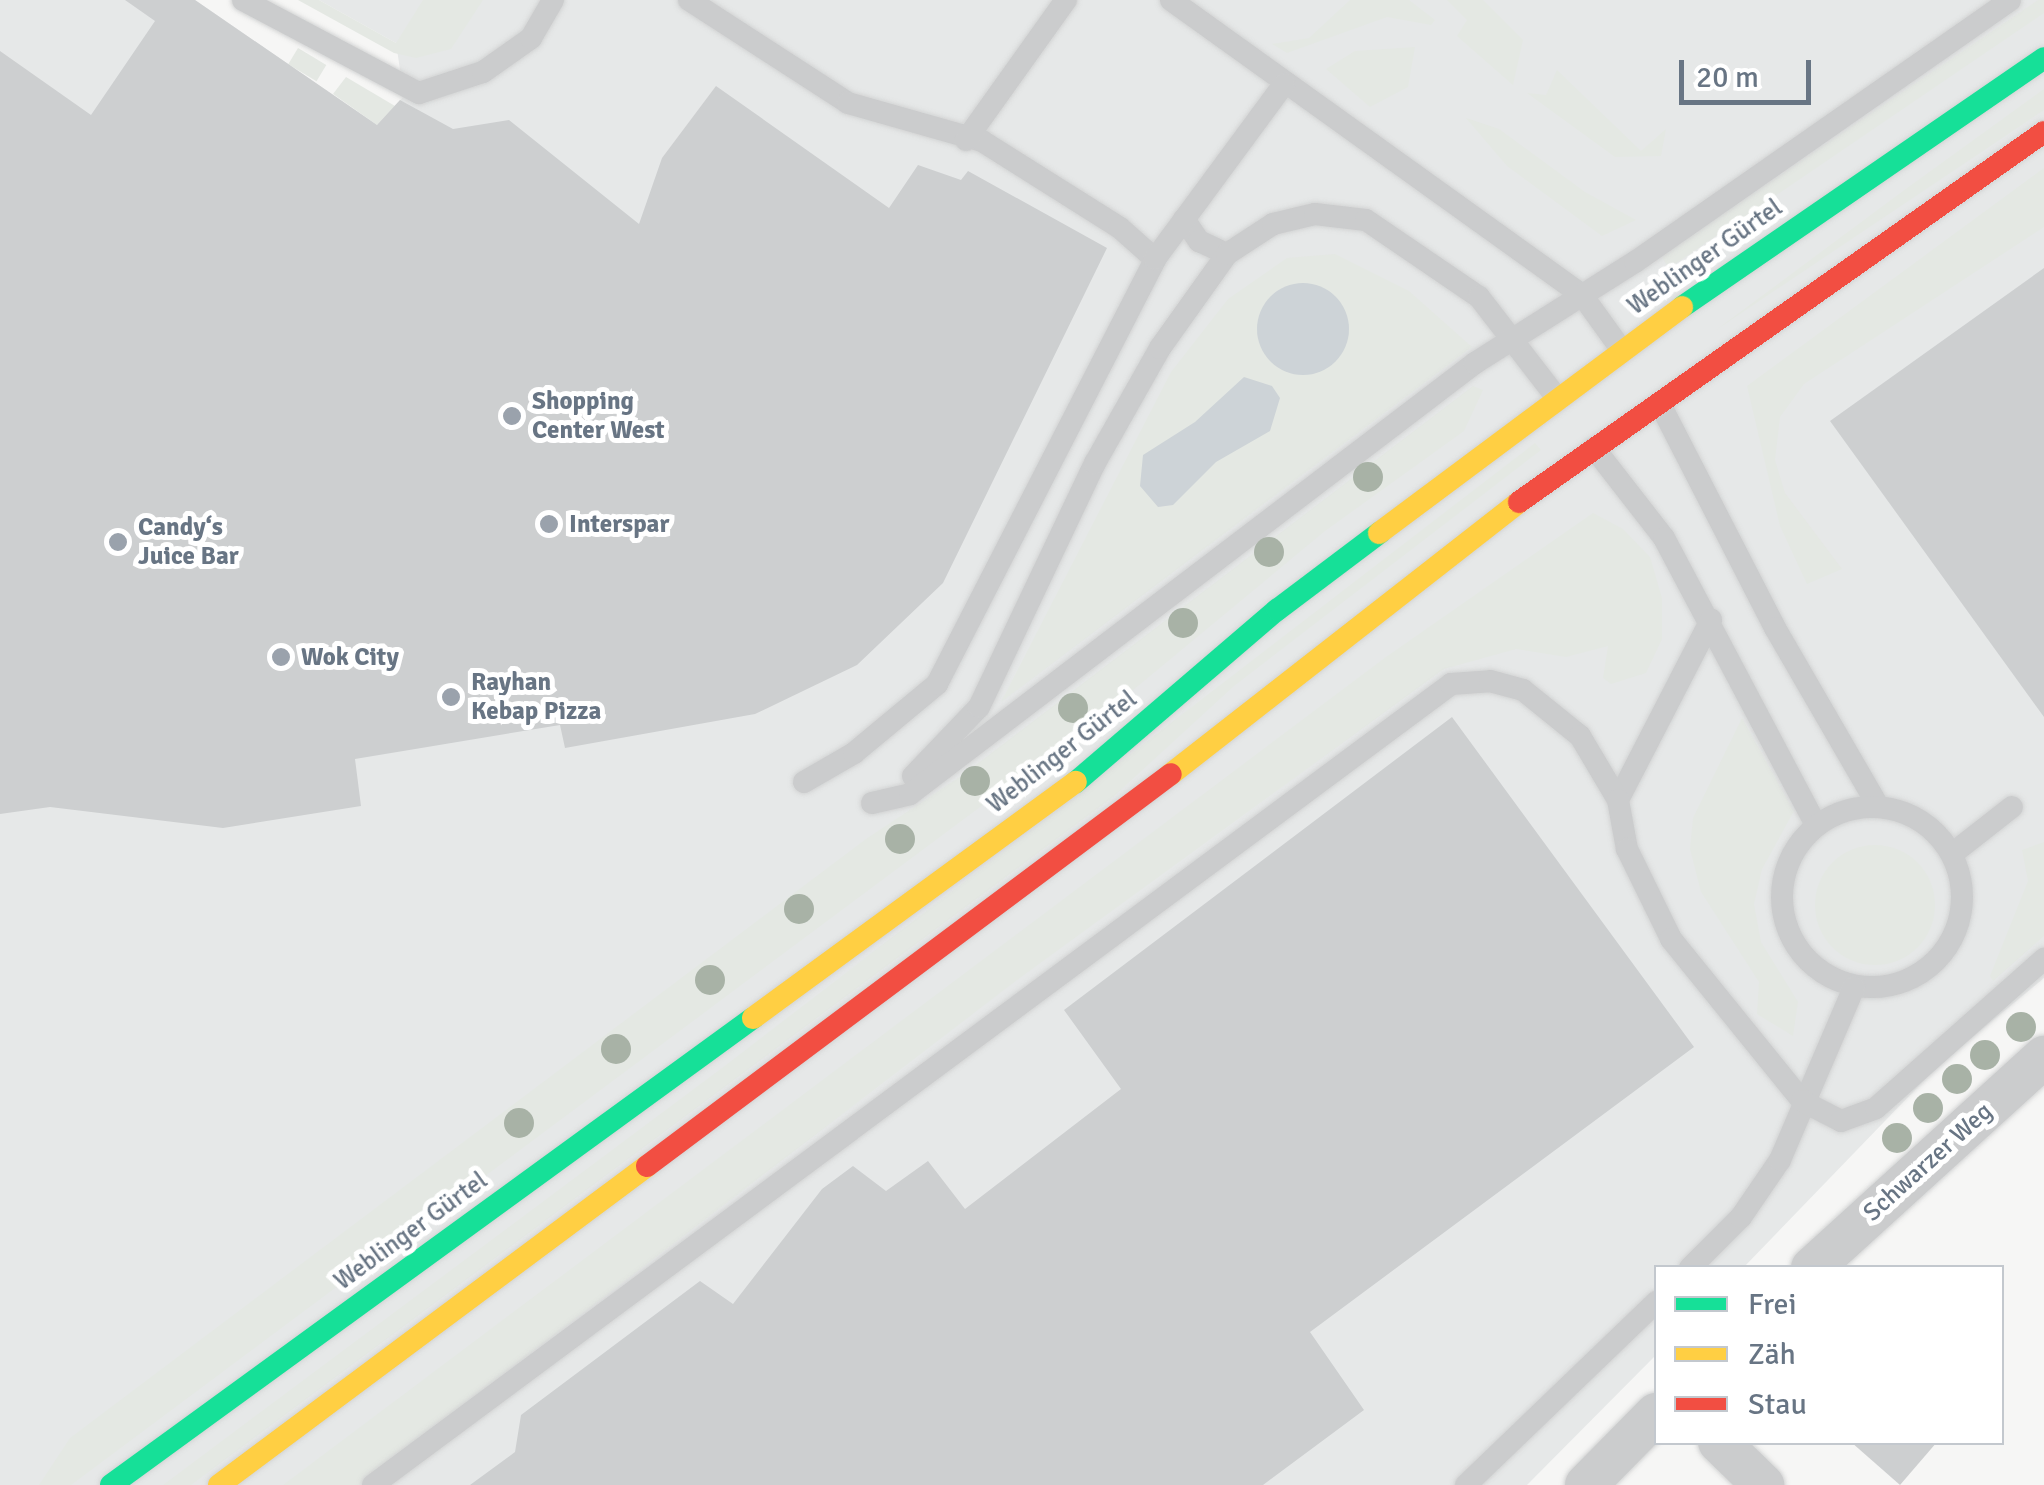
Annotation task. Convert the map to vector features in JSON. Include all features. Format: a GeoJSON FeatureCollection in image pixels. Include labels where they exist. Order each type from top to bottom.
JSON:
{"type":"FeatureCollection","features":[{"type":"Feature","properties":{"kind":"main road","name":"Weblinger Gürtel"},"geometry":{"type":"LineString","coordinates":[[111,1485],[1076,782],[1277,610],[1621,348],[2044,58]]}},
{"type":"Feature","properties":{"kind":"main road"},"geometry":{"type":"LineString","coordinates":[[219,1485],[1124,810],[1256,702],[1594,448],[1661,406],[2044,132]]}},
{"type":"Feature","properties":{"kind":"main road"},"geometry":{"type":"LineString","coordinates":[[1621,348],[1661,406]]}},
{"type":"Feature","properties":{"kind":"main road"},"geometry":{"type":"LineString","coordinates":[[1557,398],[1594,448]]}},
{"type":"Feature","properties":{"kind":"street","name":"Schwarzer Weg"},"geometry":{"type":"LineString","coordinates":[[1815,1265],[2044,1056]]}},
{"type":"Feature","properties":{"kind":"street"},"geometry":{"type":"LineString","coordinates":[[1586,1485],[1654,1416]]}},
{"type":"Feature","properties":{"kind":"street"},"geometry":{"type":"LineString","coordinates":[[1722,1445],[1764,1485]]}},
{"type":"Feature","properties":{"kind":"lane"},"geometry":{"type":"LineString","coordinates":[[243,0],[419,94],[483,72],[531,38],[554,0]]}},
{"type":"Feature","properties":{"kind":"lane"},"geometry":{"type":"LineString","coordinates":[[689,0],[848,103],[982,142],[1120,228],[1155,258]]}},
{"type":"Feature","properties":{"kind":"lane"},"geometry":{"type":"LineString","coordinates":[[966,140],[1066,0]]}},
{"type":"Feature","properties":{"kind":"lane"},"geometry":{"type":"LineString","coordinates":[[1171,0],[1582,294],[1621,348]]}},
{"type":"Feature","properties":{"kind":"lane"},"geometry":{"type":"LineString","coordinates":[[1557,398],[1513,336],[1479,298],[1366,220],[1314,214],[1274,224],[1227,254],[1160,348],[1095,463],[980,707],[926,766],[872,803],[910,794],[1513,336],[1582,294],[2010,0]]}},
{"type":"Feature","properties":{"kind":"lane"},"geometry":{"type":"LineString","coordinates":[[804,782],[854,754],[937,684],[1155,258],[1284,84]]}},
{"type":"Feature","properties":{"kind":"lane"},"geometry":{"type":"LineString","coordinates":[[1184,220],[1198,241],[1227,254]]}},
{"type":"Feature","properties":{"kind":"lane"},"geometry":{"type":"LineString","coordinates":[[1661,406],[1775,628],[1878,806]]}},
{"type":"Feature","properties":{"kind":"lane"},"geometry":{"type":"LineString","coordinates":[[1594,448],[1664,538],[1711,620],[1816,825]]}},
{"type":"Feature","properties":{"kind":"lane"},"geometry":{"type":"LineString","coordinates":[[1618,800],[1711,620]]}},
{"type":"Feature","properties":{"kind":"lane"},"geometry":{"type":"LineString","coordinates":[[373,1485],[1451,684],[1490,681],[1523,690],[1554,709],[1580,736],[1618,800],[1627,849],[1671,939],[1802,1101],[1841,1120],[1876,1108],[2044,959]]}},
{"type":"Feature","properties":{"kind":"lane"},"geometry":{"type":"LineString","coordinates":[[1878,806],[1920,821],[1952,854],[1962,882],[1953,938],[1912,979],[1854,987],[1803,957],[1781,903],[1784,874],[1816,825],[1856,807],[1878,806]]}},
{"type":"Feature","properties":{"kind":"lane"},"geometry":{"type":"LineString","coordinates":[[1952,854],[2012,807]]}},
{"type":"Feature","properties":{"kind":"lane"},"geometry":{"type":"LineString","coordinates":[[1693,1265],[1741,1216],[1770,1174],[1854,987]]}},
{"type":"Feature","properties":{"kind":"lane"},"geometry":{"type":"LineString","coordinates":[[1466,1485],[1654,1304]]}},
{"type":"Feature","properties":{"kind":"shaded area"},"geometry":{"type":"Polygon","coordinates":[[[0,0],[195,0],[377,125],[404,96],[396,43],[319,0],[2044,0],[2044,978],[1939,1065],[1746,1265],[1654,1265],[1654,1357],[1527,1485],[0,1485],[0,0]]]}},
{"type":"Feature","properties":{"kind":"shaded area"},"geometry":{"type":"Polygon","coordinates":[[[298,0],[319,0],[396,43],[423,0],[483,0],[451,49],[416,58],[394,53],[298,0]]]}},
{"type":"Feature","properties":{"kind":"shaded area"},"geometry":{"type":"Polygon","coordinates":[[[1350,0],[1409,0],[1435,20],[1431,25],[1387,17],[1287,53],[1272,44],[1309,38],[1350,0]]]}},
{"type":"Feature","properties":{"kind":"shaded area"},"geometry":{"type":"Polygon","coordinates":[[[1447,0],[1483,0],[1523,40],[1513,85],[1457,36],[1467,20],[1447,0]]]}},
{"type":"Feature","properties":{"kind":"shaded area"},"geometry":{"type":"Polygon","coordinates":[[[2038,0],[2044,0],[2044,13],[1669,268],[1661,256],[2038,0]]]}},
{"type":"Feature","properties":{"kind":"shaded area"},"geometry":{"type":"Polygon","coordinates":[[[1415,47],[1408,87],[1370,107],[1326,69],[1355,51],[1415,47]]]}},
{"type":"Feature","properties":{"kind":"shaded area"},"geometry":{"type":"Polygon","coordinates":[[[298,48],[326,65],[317,81],[288,64],[298,48]]]}},
{"type":"Feature","properties":{"kind":"shaded area"},"geometry":{"type":"Polygon","coordinates":[[[1557,70],[1641,151],[1666,129],[1661,156],[1615,157],[1527,93],[1546,95],[1557,70]]]}},
{"type":"Feature","properties":{"kind":"shaded area"},"geometry":{"type":"Polygon","coordinates":[[[346,77],[395,106],[377,125],[333,94],[346,77]]]}},
{"type":"Feature","properties":{"kind":"shaded area"},"geometry":{"type":"Polygon","coordinates":[[[2044,89],[2044,110],[1716,330],[1903,191],[2044,89]]]}},
{"type":"Feature","properties":{"kind":"shaded area"},"geometry":{"type":"Polygon","coordinates":[[[1466,118],[1499,129],[1585,192],[1636,220],[1602,236],[1507,166],[1466,118]]]}},
{"type":"Feature","properties":{"kind":"shaded area"},"geometry":{"type":"Polygon","coordinates":[[[2044,168],[2044,227],[1804,384],[1780,417],[1775,460],[1785,493],[1842,569],[1807,584],[1780,526],[1747,386],[2044,168]]]}},
{"type":"Feature","properties":{"kind":"shaded area"},"geometry":{"type":"Polygon","coordinates":[[[1335,254],[1409,291],[1472,347],[1001,702],[1171,372],[1228,299],[1287,258],[1335,254]]]}},
{"type":"Feature","properties":{"kind":"shaded area"},"geometry":{"type":"Polygon","coordinates":[[[1303,283],[1329,291],[1341,303],[1349,329],[1341,355],[1329,367],[1303,375],[1277,367],[1265,355],[1257,329],[1265,303],[1277,291],[1303,283]]]}},
{"type":"Feature","properties":{"kind":"shaded area"},"geometry":{"type":"Polygon","coordinates":[[[1244,377],[1272,386],[1280,398],[1270,431],[1216,462],[1173,505],[1158,507],[1140,486],[1143,455],[1195,422],[1244,377]]]}},
{"type":"Feature","properties":{"kind":"shaded area"},"geometry":{"type":"Polygon","coordinates":[[[1473,386],[1483,390],[1464,431],[1325,531],[1098,719],[71,1485],[39,1485],[70,1438],[866,839],[964,774],[1473,386]]]}},
{"type":"Feature","properties":{"kind":"shaded area"},"geometry":{"type":"Polygon","coordinates":[[[1535,443],[1541,450],[1234,686],[1113,797],[191,1485],[163,1485],[726,1065],[1535,443]]]}},
{"type":"Feature","properties":{"kind":"shaded area"},"geometry":{"type":"Polygon","coordinates":[[[1593,513],[1623,529],[1650,557],[1662,598],[1662,639],[1646,673],[1611,684],[1603,678],[1608,646],[1566,657],[1516,649],[1444,669],[1017,980],[359,1485],[283,1485],[1386,657],[1593,513]]]}},
{"type":"Feature","properties":{"kind":"shaded area"},"geometry":{"type":"Polygon","coordinates":[[[1742,718],[1794,811],[1762,869],[1754,904],[1761,942],[1798,1002],[1793,1036],[1757,1014],[1759,982],[1701,892],[1690,849],[1693,818],[1742,718]]]}},
{"type":"Feature","properties":{"kind":"shaded area"},"geometry":{"type":"Polygon","coordinates":[[[2044,842],[2044,936],[1993,981],[1990,976],[2028,881],[2022,850],[2044,842]]]}},
{"type":"Feature","properties":{"kind":"shaded area"},"geometry":{"type":"Polygon","coordinates":[[[1875,845],[1898,849],[1917,863],[1931,882],[1935,905],[1931,928],[1917,947],[1898,961],[1875,965],[1852,961],[1833,947],[1819,928],[1815,905],[1819,882],[1833,863],[1852,849],[1875,845]]]}},
{"type":"Feature","properties":{"kind":"building","name":"Shopping Center West"},"geometry":{"type":"Polygon","coordinates":[[[125,0],[195,0],[377,125],[400,100],[453,129],[509,120],[639,224],[662,158],[716,86],[889,208],[918,165],[961,180],[968,171],[1107,248],[943,583],[857,665],[755,714],[565,748],[560,725],[355,759],[361,806],[223,828],[50,807],[0,814],[0,51],[91,115],[155,21],[125,0]]]}},
{"type":"Feature","properties":{"kind":"building"},"geometry":{"type":"Polygon","coordinates":[[[2044,268],[2044,717],[1830,421],[2044,268]]]}},
{"type":"Feature","properties":{"kind":"building"},"geometry":{"type":"Polygon","coordinates":[[[1452,717],[1694,1047],[1310,1332],[1364,1410],[1263,1485],[470,1485],[515,1452],[521,1415],[700,1281],[733,1304],[822,1189],[853,1166],[886,1191],[928,1161],[965,1209],[1121,1089],[1064,1010],[1452,717]]]}},
{"type":"Feature","properties":{"kind":"building"},"geometry":{"type":"Polygon","coordinates":[[[1854,1445],[1934,1445],[1900,1485],[1854,1445]]]}},
{"type":"Feature","properties":{"kind":"traffic: fast"},"geometry":{"type":"LineString","coordinates":[[1682,307],[2044,58]]}},
{"type":"Feature","properties":{"kind":"traffic: fast"},"geometry":{"type":"LineString","coordinates":[[1076,782],[1277,610],[1379,533]]}},
{"type":"Feature","properties":{"kind":"traffic: fast"},"geometry":{"type":"LineString","coordinates":[[111,1485],[753,1018]]}},
{"type":"Feature","properties":{"kind":"traffic: slow"},"geometry":{"type":"LineString","coordinates":[[1379,533],[1682,307]]}},
{"type":"Feature","properties":{"kind":"traffic: slow"},"geometry":{"type":"LineString","coordinates":[[1171,774],[1519,502]]}},
{"type":"Feature","properties":{"kind":"traffic: slow"},"geometry":{"type":"LineString","coordinates":[[753,1018],[1076,782]]}},
{"type":"Feature","properties":{"kind":"traffic: slow"},"geometry":{"type":"LineString","coordinates":[[219,1485],[647,1166]]}},
{"type":"Feature","properties":{"kind":"traffic: jam"},"geometry":{"type":"LineString","coordinates":[[1519,502],[2044,132]]}},
{"type":"Feature","properties":{"kind":"traffic: jam"},"geometry":{"type":"LineString","coordinates":[[647,1166],[1171,774]]}},
{"type":"Feature","properties":{"kind":"place","name":"Shopping Center West"},"geometry":{"type":"Point","coordinates":[512,416]}},
{"type":"Feature","properties":{"kind":"place","name":"Interspar"},"geometry":{"type":"Point","coordinates":[549,524]}},
{"type":"Feature","properties":{"kind":"place","name":"Candy‘s Juice Bar"},"geometry":{"type":"Point","coordinates":[118,542]}},
{"type":"Feature","properties":{"kind":"place","name":"Wok City"},"geometry":{"type":"Point","coordinates":[281,657]}},
{"type":"Feature","properties":{"kind":"place","name":"Rayhan Kebap Pizza"},"geometry":{"type":"Point","coordinates":[451,697]}}]}
